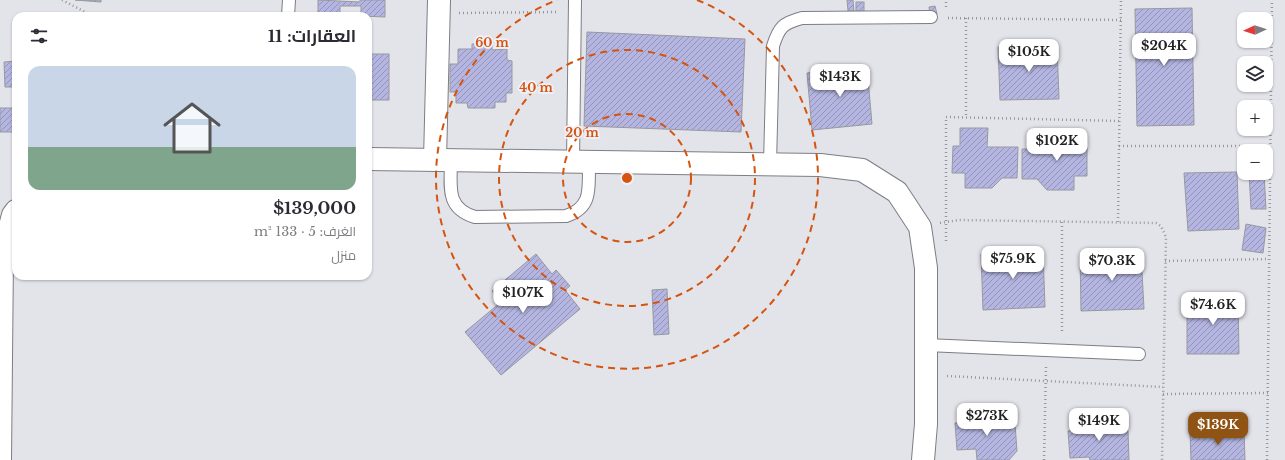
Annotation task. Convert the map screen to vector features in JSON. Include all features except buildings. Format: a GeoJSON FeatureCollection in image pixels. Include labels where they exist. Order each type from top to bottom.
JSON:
{"type":"FeatureCollection","features":[{"type":"Feature","properties":{"kind":"street"},"geometry":{"type":"LineString","coordinates":[[439,7],[443,160]]}},
{"type":"Feature","properties":{"kind":"street"},"geometry":{"type":"LineString","coordinates":[[372,159],[820,165],[862,170],[897,192],[920,227],[926,268],[926,424],[923,460]]}},
{"type":"Feature","properties":{"kind":"street"},"geometry":{"type":"LineString","coordinates":[[0,460],[1,256],[12,218]]}},
{"type":"Feature","properties":{"kind":"lane"},"geometry":{"type":"LineString","coordinates":[[288,12],[289,0]]}},
{"type":"Feature","properties":{"kind":"lane"},"geometry":{"type":"LineString","coordinates":[[443,160],[455,205],[464,213],[475,217],[566,216],[578,212],[586,204],[588,192],[581,162],[574,6]]}},
{"type":"Feature","properties":{"kind":"lane"},"geometry":{"type":"LineString","coordinates":[[770,164],[773,46],[778,32],[788,22],[802,18],[931,17]]}},
{"type":"Feature","properties":{"kind":"lane"},"geometry":{"type":"LineString","coordinates":[[926,345],[1139,354]]}},
{"type":"Feature","properties":{"kind":"path"},"geometry":{"type":"LineString","coordinates":[[62,0],[85,12]]}},
{"type":"Feature","properties":{"kind":"path"},"geometry":{"type":"LineString","coordinates":[[1118,222],[1121,0]]}},
{"type":"Feature","properties":{"kind":"path"},"geometry":{"type":"LineString","coordinates":[[1271,144],[1272,0]]}},
{"type":"Feature","properties":{"kind":"path"},"geometry":{"type":"LineString","coordinates":[[439,7],[574,6]]}},
{"type":"Feature","properties":{"kind":"path"},"geometry":{"type":"LineString","coordinates":[[931,17],[1121,20]]}},
{"type":"Feature","properties":{"kind":"path"},"geometry":{"type":"LineString","coordinates":[[966,18],[966,118]]}},
{"type":"Feature","properties":{"kind":"path"},"geometry":{"type":"LineString","coordinates":[[946,222],[946,117],[1120,120]]}},
{"type":"Feature","properties":{"kind":"path"},"geometry":{"type":"LineString","coordinates":[[1119,146],[1237,146]]}},
{"type":"Feature","properties":{"kind":"path"},"geometry":{"type":"LineString","coordinates":[[1267,460],[1271,180]]}},
{"type":"Feature","properties":{"kind":"path"},"geometry":{"type":"LineString","coordinates":[[920,227],[946,222],[1118,222],[1156,223],[1161,226],[1166,237],[1162,460]]}},
{"type":"Feature","properties":{"kind":"path"},"geometry":{"type":"LineString","coordinates":[[1062,222],[1062,350]]}},
{"type":"Feature","properties":{"kind":"path"},"geometry":{"type":"LineString","coordinates":[[1165,261],[1270,259]]}},
{"type":"Feature","properties":{"kind":"path"},"geometry":{"type":"LineString","coordinates":[[1044,460],[1046,350]]}},
{"type":"Feature","properties":{"kind":"path"},"geometry":{"type":"LineString","coordinates":[[942,376],[1163,387]]}},
{"type":"Feature","properties":{"kind":"path"},"geometry":{"type":"LineString","coordinates":[[1163,394],[1268,393]]}}]}
